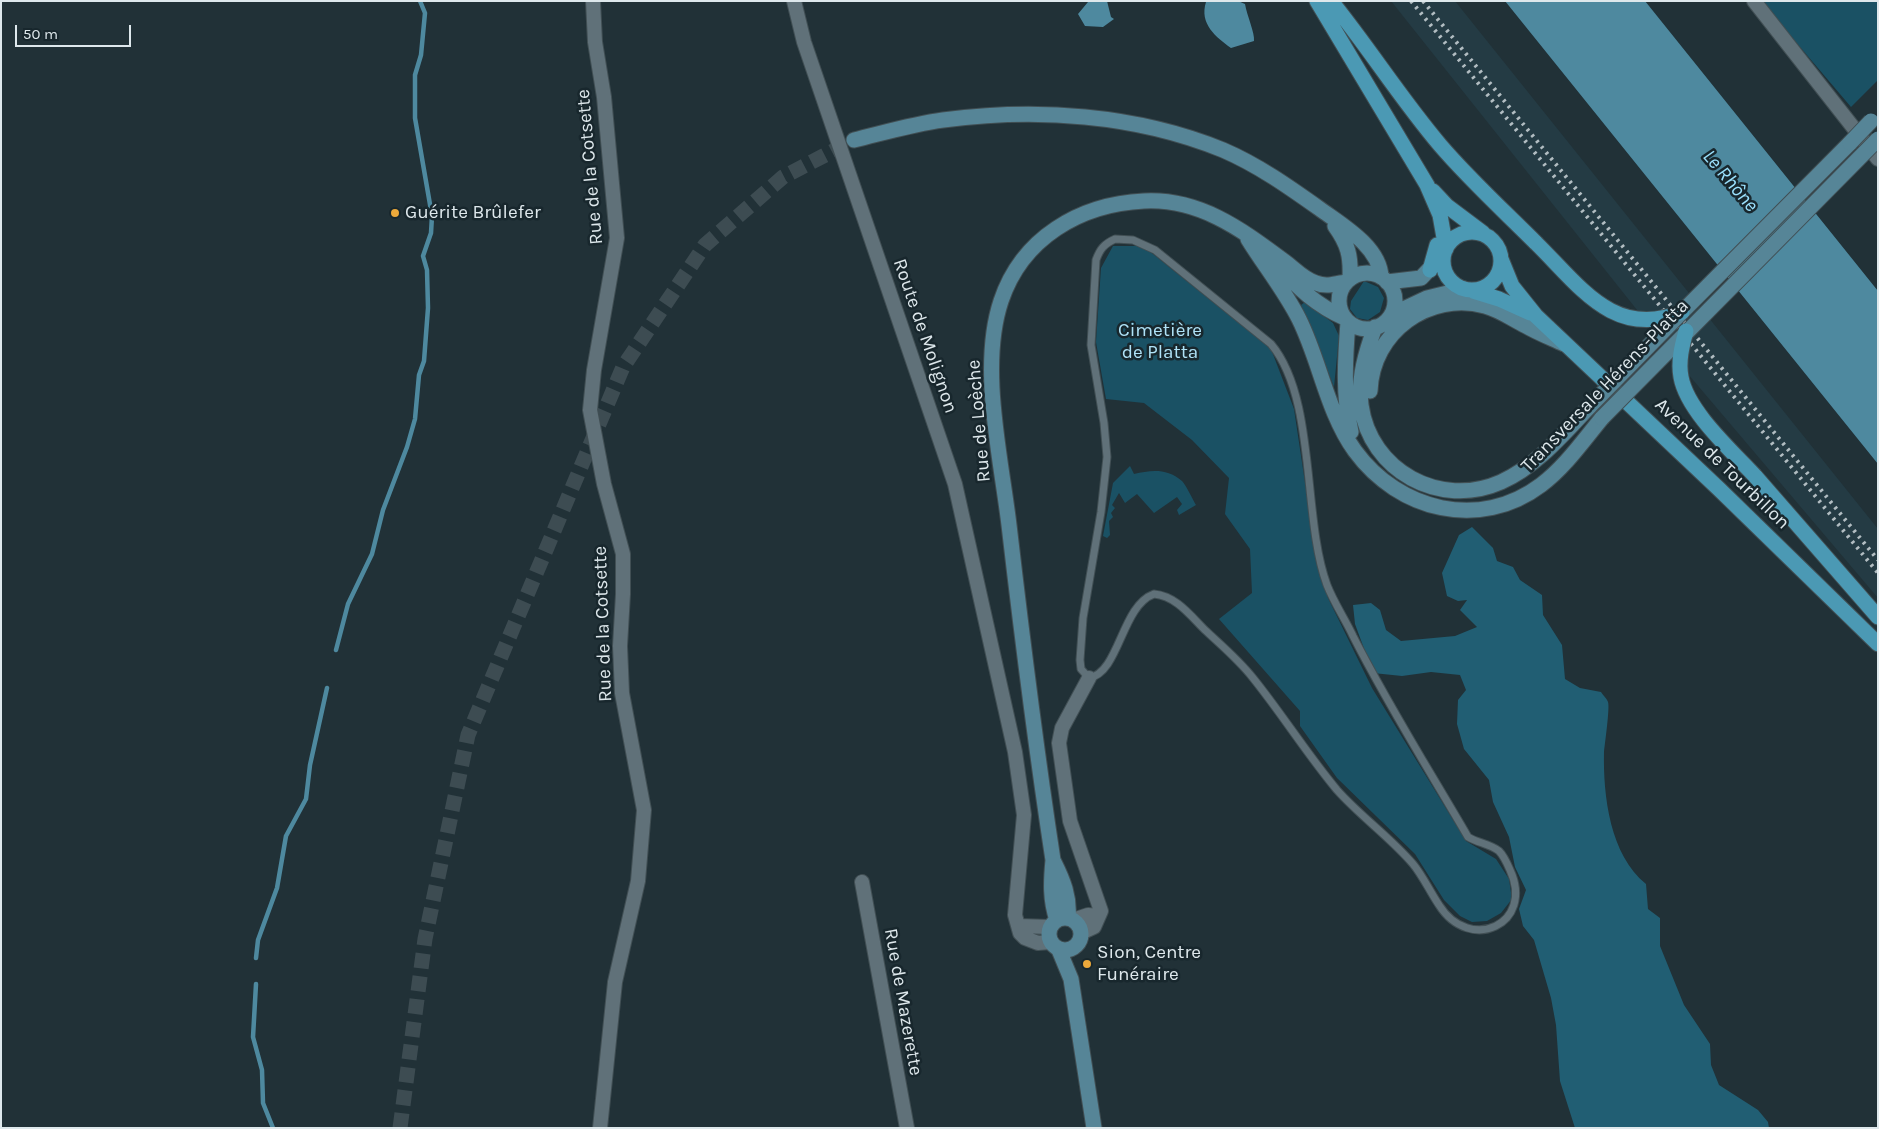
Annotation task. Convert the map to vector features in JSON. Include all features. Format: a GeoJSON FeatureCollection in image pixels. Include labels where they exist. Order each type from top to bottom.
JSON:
{"type":"FeatureCollection","features":[{"type":"Feature","properties":{"kind":"main road"},"geometry":{"type":"LineString","coordinates":[[1316,1],[1427,185],[1440,215],[1445,250],[1443,264],[1446,275],[1454,284],[1468,290],[1484,288],[1494,281],[1501,267],[1497,246],[1486,235],[1447,206],[1427,185]]}},
{"type":"Feature","properties":{"kind":"main road"},"geometry":{"type":"LineString","coordinates":[[1331,1],[1360,37],[1401,96],[1441,146],[1598,303],[1613,313],[1643,321],[1663,319],[1682,312]]}},
{"type":"Feature","properties":{"kind":"main road"},"geometry":{"type":"LineString","coordinates":[[1388,119],[1432,217],[1437,246],[1430,270]]}},
{"type":"Feature","properties":{"kind":"main road"},"geometry":{"type":"LineString","coordinates":[[1445,250],[1455,238],[1465,233],[1476,232],[1486,235]]}},
{"type":"Feature","properties":{"kind":"main road","name":"Avenue de Tourbillon"},"geometry":{"type":"LineString","coordinates":[[1501,259],[1512,286],[1536,316],[1720,489],[1878,644]]}},
{"type":"Feature","properties":{"kind":"main road","name":"Avenue de Tourbillon"},"geometry":{"type":"LineString","coordinates":[[1468,290],[1499,299],[1536,316]]}},
{"type":"Feature","properties":{"kind":"main road"},"geometry":{"type":"LineString","coordinates":[[1686,331],[1680,366],[1681,378],[1688,396],[1878,617]]}},
{"type":"Feature","properties":{"kind":"street","name":"Rue de la Cotsette"},"geometry":{"type":"LineString","coordinates":[[593,1],[595,42],[604,97],[618,238],[593,376],[590,410],[604,484],[623,554],[624,594],[620,646],[622,694],[644,810],[638,881],[615,982],[600,1128]]}},
{"type":"Feature","properties":{"kind":"street","name":"Route de Molignon"},"geometry":{"type":"LineString","coordinates":[[794,1],[804,42],[955,484],[1015,752],[1024,815],[1016,906],[1019,926],[1060,929],[1088,915],[1098,916]]}},
{"type":"Feature","properties":{"kind":"street"},"geometry":{"type":"LineString","coordinates":[[1754,1],[1878,159]]}},
{"type":"Feature","properties":{"kind":"street"},"geometry":{"type":"LineString","coordinates":[[854,140],[912,126],[969,118],[1037,114],[1107,119],[1172,133],[1223,150],[1275,177],[1348,229],[1377,260],[1394,298],[1391,315]]}},
{"type":"Feature","properties":{"kind":"street","name":"Transversale Hérens-Platta"},"geometry":{"type":"LineString","coordinates":[[1375,327],[1365,356],[1361,400],[1365,424],[1372,440],[1387,460],[1408,478],[1444,490],[1469,491],[1501,482],[1530,465],[1874,118]]}},
{"type":"Feature","properties":{"kind":"street","name":"Transversale Hérens-Platta"},"geometry":{"type":"LineString","coordinates":[[1243,232],[1299,318],[1337,417],[1355,451],[1386,482],[1421,503],[1444,509],[1476,511],[1509,504],[1542,485],[1572,455],[1602,418],[1686,331],[1878,139]]}},
{"type":"Feature","properties":{"kind":"street","name":"Rue de Loèche"},"geometry":{"type":"LineString","coordinates":[[1094,1128],[1071,980],[1052,899],[1053,860],[1027,671],[993,396],[993,344],[1002,300],[1016,270],[1032,249],[1066,222],[1094,209],[1111,204],[1148,201],[1186,204],[1217,216],[1270,251],[1304,278],[1318,284],[1330,285],[1347,280]]}},
{"type":"Feature","properties":{"kind":"street"},"geometry":{"type":"LineString","coordinates":[[1323,211],[1347,244],[1349,250],[1347,280]]}},
{"type":"Feature","properties":{"kind":"street"},"geometry":{"type":"LineString","coordinates":[[1445,250],[1430,270],[1416,279],[1384,279],[1365,272],[1347,280],[1340,290],[1338,303],[1347,320],[1359,328],[1375,327],[1384,323],[1391,315],[1427,298],[1468,290]]}},
{"type":"Feature","properties":{"kind":"street","name":"Rue de Loèche"},"geometry":{"type":"LineString","coordinates":[[1270,251],[1276,264],[1304,293],[1327,310],[1347,320]]}},
{"type":"Feature","properties":{"kind":"street"},"geometry":{"type":"LineString","coordinates":[[1387,460],[1372,418],[1370,403],[1372,375],[1386,342],[1410,317],[1444,304],[1474,303],[1499,311],[1568,345]]}},
{"type":"Feature","properties":{"kind":"street"},"geometry":{"type":"LineString","coordinates":[[1347,320],[1344,394],[1355,451]]}},
{"type":"Feature","properties":{"kind":"street"},"geometry":{"type":"LineString","coordinates":[[1075,947],[1070,950],[1060,929],[1080,927],[1081,933],[1094,927],[1101,911],[1070,821],[1059,743],[1062,728],[1089,678]]}},
{"type":"Feature","properties":{"kind":"street","name":"Rue de Mazerette"},"geometry":{"type":"LineString","coordinates":[[862,882],[907,1128]]}},
{"type":"Feature","properties":{"kind":"street","name":"Rue de Loèche"},"geometry":{"type":"LineString","coordinates":[[1071,980],[1075,947],[1081,938],[1081,933]]}},
{"type":"Feature","properties":{"kind":"lane"},"geometry":{"type":"LineString","coordinates":[[1125,239],[1142,242],[1155,250],[1271,344],[1286,364],[1298,412],[1320,559],[1330,592],[1376,683],[1468,837],[1476,842],[1493,847],[1505,858],[1514,878],[1516,890],[1513,909],[1504,922],[1485,930],[1464,928],[1449,917],[1412,864],[1353,807],[1332,783],[1252,676],[1173,600],[1154,594],[1142,601],[1102,672],[1089,678],[1081,669],[1080,660],[1083,618],[1101,512],[1107,457],[1104,423],[1092,359],[1092,317],[1096,260],[1099,250],[1107,242],[1125,239]]}},
{"type":"Feature","properties":{"kind":"shaded area"},"geometry":{"type":"Polygon","coordinates":[[[1391,1],[1455,1],[1878,529],[1878,598],[1688,374],[1391,1]]]}},
{"type":"Feature","properties":{"kind":"shaded area"},"geometry":{"type":"Polygon","coordinates":[[[1472,527],[1493,548],[1497,561],[1513,567],[1520,580],[1542,595],[1543,615],[1562,645],[1565,679],[1580,688],[1601,692],[1607,701],[1608,711],[1604,752],[1605,787],[1611,824],[1617,841],[1624,857],[1634,872],[1646,884],[1648,909],[1660,918],[1660,946],[1684,1005],[1710,1044],[1711,1065],[1719,1085],[1758,1110],[1768,1122],[1769,1128],[1575,1128],[1560,1081],[1556,1025],[1551,998],[1534,940],[1523,926],[1519,909],[1526,890],[1515,867],[1509,837],[1493,802],[1489,780],[1464,749],[1457,724],[1458,700],[1466,690],[1460,675],[1431,672],[1402,676],[1373,673],[1355,624],[1353,605],[1371,603],[1380,610],[1386,630],[1401,641],[1455,636],[1477,627],[1460,610],[1467,600],[1458,601],[1447,596],[1442,573],[1459,535],[1472,527]]]}},
{"type":"Feature","properties":{"kind":"green space"},"geometry":{"type":"Polygon","coordinates":[[[1761,1],[1878,1],[1878,80],[1851,107],[1761,1]]]}},
{"type":"Feature","properties":{"kind":"green space","name":"Cimetière de Platta"},"geometry":{"type":"Polygon","coordinates":[[[1113,246],[1143,246],[1271,349],[1294,409],[1316,556],[1328,598],[1372,688],[1466,841],[1496,859],[1509,879],[1512,899],[1501,913],[1487,921],[1472,922],[1460,916],[1444,900],[1415,854],[1337,778],[1300,726],[1300,711],[1219,619],[1252,593],[1250,549],[1225,514],[1229,478],[1192,440],[1144,403],[1106,399],[1096,342],[1101,268],[1113,246]]]}},
{"type":"Feature","properties":{"kind":"green space"},"geometry":{"type":"Polygon","coordinates":[[[1364,281],[1378,287],[1384,298],[1380,312],[1368,320],[1357,318],[1350,309],[1351,301],[1364,281]]]}},
{"type":"Feature","properties":{"kind":"green space"},"geometry":{"type":"Polygon","coordinates":[[[1305,302],[1333,323],[1339,336],[1334,387],[1301,305],[1305,302]]]}},
{"type":"Feature","properties":{"kind":"green space"},"geometry":{"type":"Polygon","coordinates":[[[1130,466],[1134,474],[1159,471],[1171,474],[1184,483],[1196,505],[1179,515],[1177,510],[1182,504],[1177,497],[1154,513],[1137,494],[1125,503],[1119,493],[1112,505],[1115,508],[1111,513],[1113,517],[1109,521],[1110,535],[1107,538],[1103,536],[1113,483],[1130,466]]]}},
{"type":"Feature","properties":{"kind":"water"},"geometry":{"type":"Polygon","coordinates":[[[1107,1],[1111,17],[1114,19],[1103,27],[1085,26],[1078,14],[1088,2],[1107,1]]]}},
{"type":"Feature","properties":{"kind":"water"},"geometry":{"type":"Polygon","coordinates":[[[1238,1],[1245,4],[1254,41],[1231,48],[1210,29],[1204,10],[1206,2],[1238,1]]]}},
{"type":"Feature","properties":{"kind":"water","name":"Le Rhône"},"geometry":{"type":"Polygon","coordinates":[[[1505,1],[1645,1],[1878,291],[1878,464],[1505,1]]]}},
{"type":"Feature","properties":{"kind":"waterway"},"geometry":{"type":"LineString","coordinates":[[336,650],[348,604],[372,554],[383,510],[407,447],[415,419],[419,375],[424,361],[428,308],[427,270],[423,256],[431,233],[432,216],[415,118],[415,75],[421,55],[425,13],[420,1]]}},
{"type":"Feature","properties":{"kind":"waterway"},"geometry":{"type":"LineString","coordinates":[[256,958],[258,940],[277,888],[286,836],[306,799],[310,765],[327,688]]}},
{"type":"Feature","properties":{"kind":"waterway"},"geometry":{"type":"LineString","coordinates":[[256,984],[253,1037],[262,1070],[263,1103],[273,1128]]}},
{"type":"Feature","properties":{"kind":"tunnel"},"geometry":{"type":"LineString","coordinates":[[400,1128],[425,939],[468,735],[623,367],[705,245],[783,177],[854,140]]}},
{"type":"Feature","properties":{"kind":"railway"},"geometry":{"type":"LineString","coordinates":[[1411,1],[1878,573]]}},
{"type":"Feature","properties":{"kind":"railway"},"geometry":{"type":"LineString","coordinates":[[1423,1],[1878,560]]}},
{"type":"Feature","properties":{"kind":"place","name":"Guérite Brûlefer"},"geometry":{"type":"Point","coordinates":[395,213]}},
{"type":"Feature","properties":{"kind":"place","name":"Sion, Centre Funéraire"},"geometry":{"type":"Point","coordinates":[1087,964]}}]}
